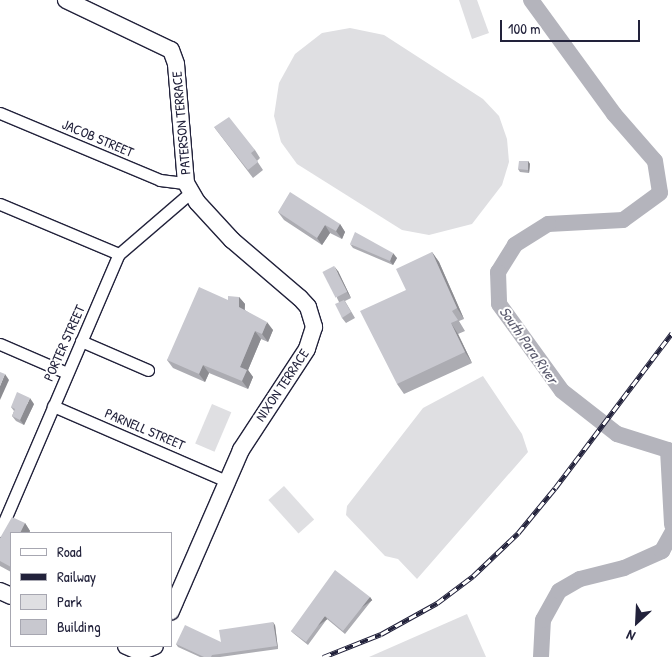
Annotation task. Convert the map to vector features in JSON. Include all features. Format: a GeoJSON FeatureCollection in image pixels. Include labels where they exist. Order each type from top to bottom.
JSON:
{"type":"FeatureCollection","features":[{"type":"Feature","properties":{"kind":"street","name":"PATERSON TERRACE"},"geometry":{"type":"LineString","coordinates":[[66,0],[171,50],[176,64],[188,187]]}},
{"type":"Feature","properties":{"kind":"street","name":"JACOB STREET"},"geometry":{"type":"LineString","coordinates":[[0,112],[160,180],[188,187]]}},
{"type":"Feature","properties":{"kind":"street","name":"PORTER STREET"},"geometry":{"type":"LineString","coordinates":[[0,531],[119,254],[188,187]]}},
{"type":"Feature","properties":{"kind":"street","name":"NIXON TERRACE"},"geometry":{"type":"LineString","coordinates":[[172,609],[226,480],[252,428],[307,349],[314,327],[308,307],[300,298],[232,240],[188,187]]}},
{"type":"Feature","properties":{"kind":"street"},"geometry":{"type":"LineString","coordinates":[[0,204],[119,254]]}},
{"type":"Feature","properties":{"kind":"street"},"geometry":{"type":"LineString","coordinates":[[81,341],[148,370]]}},
{"type":"Feature","properties":{"kind":"street"},"geometry":{"type":"LineString","coordinates":[[0,344],[67,373]]}},
{"type":"Feature","properties":{"kind":"street","name":"PARNELL STREET"},"geometry":{"type":"LineString","coordinates":[[53,406],[226,480]]}},
{"type":"Feature","properties":{"kind":"street"},"geometry":{"type":"LineString","coordinates":[[130,648],[145,651],[153,647]]}},
{"type":"Feature","properties":{"kind":"green space"},"geometry":{"type":"Polygon","coordinates":[[[459,0],[477,0],[489,33],[472,39],[459,0]]]}},
{"type":"Feature","properties":{"kind":"green space"},"geometry":{"type":"Polygon","coordinates":[[[350,28],[384,35],[483,99],[499,116],[507,139],[509,162],[502,185],[472,224],[429,235],[402,230],[297,164],[281,142],[274,116],[279,83],[295,54],[322,33],[350,28]]]}},
{"type":"Feature","properties":{"kind":"green space"},"geometry":{"type":"Polygon","coordinates":[[[483,376],[522,434],[528,452],[417,579],[398,559],[385,556],[346,515],[347,506],[423,408],[483,376]]]}},
{"type":"Feature","properties":{"kind":"green space"},"geometry":{"type":"Polygon","coordinates":[[[212,404],[231,412],[215,452],[195,444],[212,404]]]}},
{"type":"Feature","properties":{"kind":"green space"},"geometry":{"type":"Polygon","coordinates":[[[284,486],[314,519],[299,533],[268,500],[284,486]]]}},
{"type":"Feature","properties":{"kind":"green space"},"geometry":{"type":"Polygon","coordinates":[[[467,614],[486,657],[369,657],[467,614]]]}},
{"type":"Feature","properties":{"kind":"building"},"geometry":{"type":"Polygon","coordinates":[[[229,117],[255,150],[251,153],[258,162],[248,170],[214,127],[229,117]]]}},
{"type":"Feature","properties":{"kind":"building"},"geometry":{"type":"Polygon","coordinates":[[[519,161],[528,161],[528,170],[518,169],[519,161]]]}},
{"type":"Feature","properties":{"kind":"building"},"geometry":{"type":"Polygon","coordinates":[[[290,192],[340,224],[336,231],[325,225],[317,238],[278,212],[290,192]]]}},
{"type":"Feature","properties":{"kind":"building"},"geometry":{"type":"Polygon","coordinates":[[[355,232],[393,253],[390,261],[350,244],[355,232]]]}},
{"type":"Feature","properties":{"kind":"building"},"geometry":{"type":"Polygon","coordinates":[[[432,252],[457,308],[452,311],[458,320],[451,323],[465,352],[397,384],[360,311],[406,290],[396,269],[432,252]]]}},
{"type":"Feature","properties":{"kind":"building"},"geometry":{"type":"Polygon","coordinates":[[[334,266],[347,292],[336,298],[322,272],[334,266]]]}},
{"type":"Feature","properties":{"kind":"building"},"geometry":{"type":"Polygon","coordinates":[[[199,287],[228,300],[228,296],[239,297],[239,307],[267,322],[262,334],[255,331],[240,367],[247,370],[242,381],[203,365],[199,374],[167,360],[199,287]]]}},
{"type":"Feature","properties":{"kind":"building"},"geometry":{"type":"Polygon","coordinates":[[[344,300],[351,312],[342,318],[335,304],[344,300]]]}},
{"type":"Feature","properties":{"kind":"building"},"geometry":{"type":"Polygon","coordinates":[[[0,372],[5,374],[0,386],[0,372]]]}},
{"type":"Feature","properties":{"kind":"building"},"geometry":{"type":"Polygon","coordinates":[[[17,392],[30,398],[20,420],[12,416],[15,409],[11,407],[17,392]]]}},
{"type":"Feature","properties":{"kind":"building"},"geometry":{"type":"Polygon","coordinates":[[[12,517],[25,523],[20,532],[10,532],[10,566],[0,561],[0,538],[12,517]]]}},
{"type":"Feature","properties":{"kind":"building"},"geometry":{"type":"Polygon","coordinates":[[[335,570],[370,597],[343,631],[325,616],[306,642],[291,631],[335,570]]]}},
{"type":"Feature","properties":{"kind":"building"},"geometry":{"type":"Polygon","coordinates":[[[273,622],[277,646],[204,657],[176,644],[185,625],[221,642],[219,630],[273,622]]]}},
{"type":"Feature","properties":{"kind":"waterway","name":"South Para River"},"geometry":{"type":"LineString","coordinates":[[531,0],[614,114],[655,161],[660,193],[623,220],[548,224],[515,245],[498,272],[499,304],[562,391],[617,434],[668,450]]}},
{"type":"Feature","properties":{"kind":"waterway"},"geometry":{"type":"LineString","coordinates":[[668,450],[672,525]]}},
{"type":"Feature","properties":{"kind":"waterway"},"geometry":{"type":"LineString","coordinates":[[541,657],[543,620],[559,591],[580,579],[624,568],[662,551],[672,533]]}},
{"type":"Feature","properties":{"kind":"railway"},"geometry":{"type":"LineString","coordinates":[[323,657],[381,634],[437,603],[473,576],[518,533],[555,488],[672,333]]}}]}
